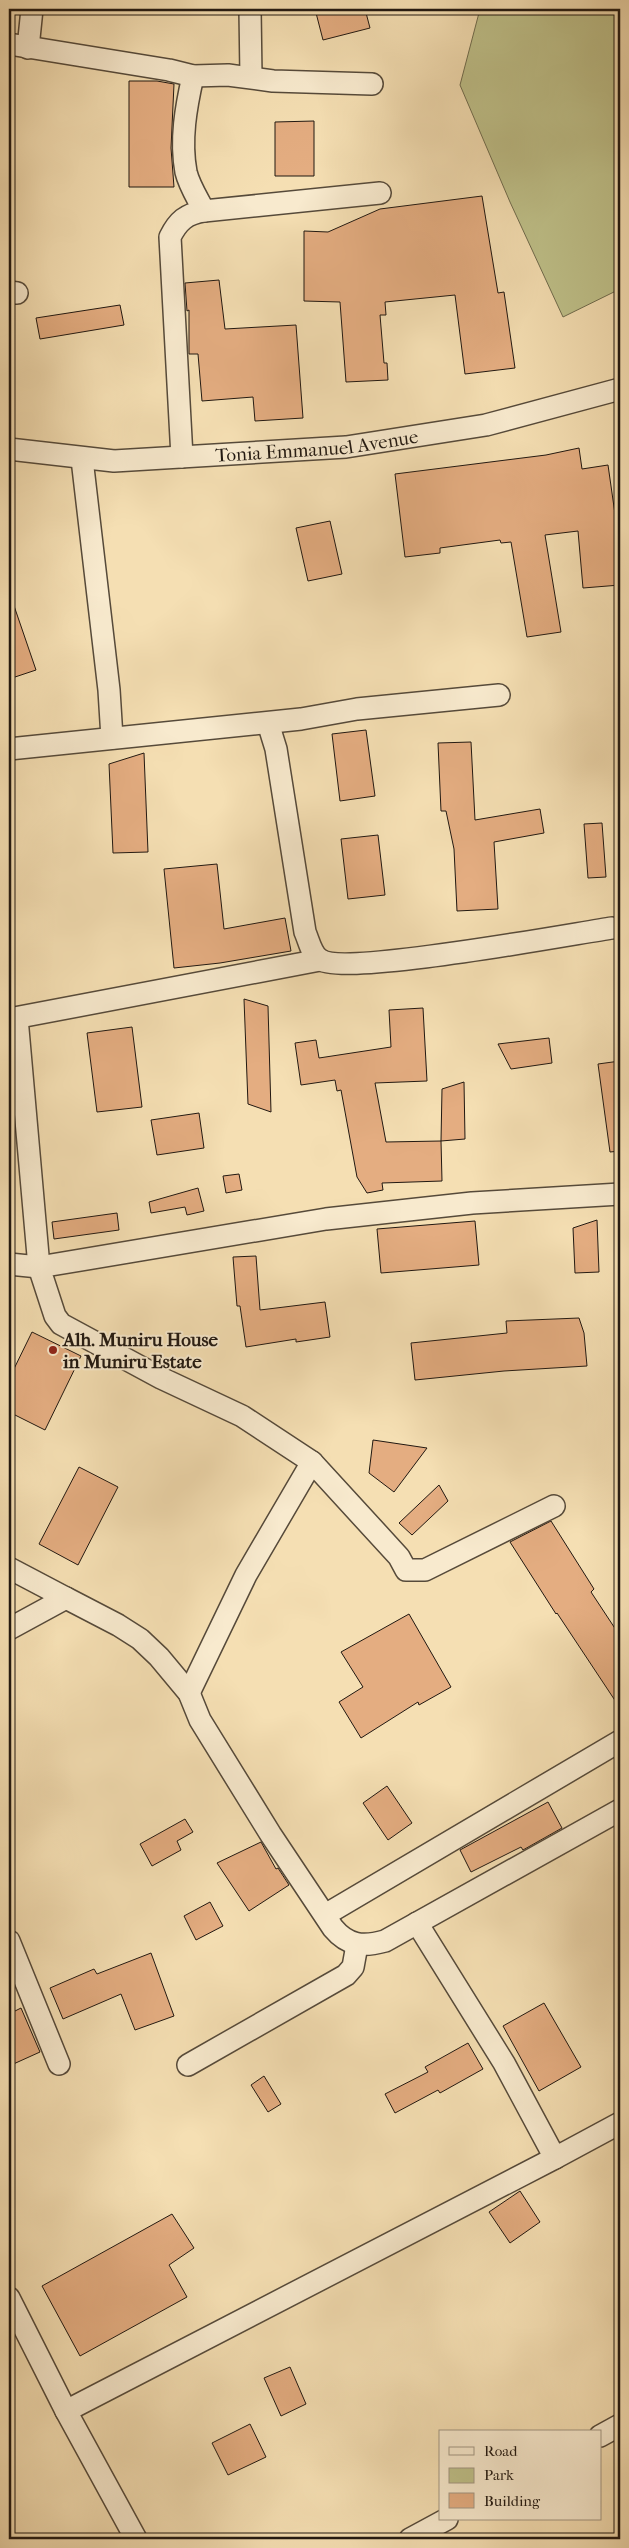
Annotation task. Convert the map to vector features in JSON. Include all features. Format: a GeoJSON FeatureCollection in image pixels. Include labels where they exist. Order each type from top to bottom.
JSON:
{"type":"FeatureCollection","features":[{"type":"Feature","properties":{"kind":"street"},"geometry":{"type":"LineString","coordinates":[[32,9],[18,46],[169,70],[193,76],[251,77],[273,81],[372,84]]}},
{"type":"Feature","properties":{"kind":"street"},"geometry":{"type":"LineString","coordinates":[[250,9],[251,77]]}},
{"type":"Feature","properties":{"kind":"street"},"geometry":{"type":"LineString","coordinates":[[193,76],[186,103],[184,138],[186,173],[204,211]]}},
{"type":"Feature","properties":{"kind":"street"},"geometry":{"type":"LineString","coordinates":[[182,457],[170,237],[175,226],[184,216],[204,211],[380,193]]}},
{"type":"Feature","properties":{"kind":"street","name":"Tonia Emmanuel Avenue"},"geometry":{"type":"LineString","coordinates":[[9,449],[82,459],[114,461],[346,448],[486,425],[620,389]]}},
{"type":"Feature","properties":{"kind":"street"},"geometry":{"type":"LineString","coordinates":[[82,459],[108,680],[112,738]]}},
{"type":"Feature","properties":{"kind":"street"},"geometry":{"type":"LineString","coordinates":[[9,749],[268,723],[358,709],[499,695]]}},
{"type":"Feature","properties":{"kind":"street"},"geometry":{"type":"LineString","coordinates":[[268,723],[276,749],[305,932],[312,950],[320,960]]}},
{"type":"Feature","properties":{"kind":"street"},"geometry":{"type":"LineString","coordinates":[[554,1506],[425,1570],[406,1570],[399,1557],[312,1462],[242,1416],[161,1378],[61,1324],[55,1316],[38,1267],[13,1019],[320,960],[334,963],[396,962],[612,928]]}},
{"type":"Feature","properties":{"kind":"street"},"geometry":{"type":"LineString","coordinates":[[9,1264],[38,1267],[326,1220],[472,1203],[620,1194]]}},
{"type":"Feature","properties":{"kind":"street"},"geometry":{"type":"LineString","coordinates":[[189,1693],[246,1575],[312,1462]]}},
{"type":"Feature","properties":{"kind":"street"},"geometry":{"type":"LineString","coordinates":[[9,1568],[118,1625],[140,1639],[159,1657],[189,1693],[200,1720],[271,1835],[342,1940],[356,1945],[370,1946],[385,1941],[620,1810]]}},
{"type":"Feature","properties":{"kind":"street"},"geometry":{"type":"LineString","coordinates":[[9,1629],[66,1598]]}},
{"type":"Feature","properties":{"kind":"street"},"geometry":{"type":"LineString","coordinates":[[325,1915],[620,1741]]}},
{"type":"Feature","properties":{"kind":"street"},"geometry":{"type":"LineString","coordinates":[[417,1923],[504,2063],[555,2158]]}},
{"type":"Feature","properties":{"kind":"street"},"geometry":{"type":"LineString","coordinates":[[9,1941],[59,2064]]}},
{"type":"Feature","properties":{"kind":"street"},"geometry":{"type":"LineString","coordinates":[[188,2065],[346,1975],[353,1967],[356,1945]]}},
{"type":"Feature","properties":{"kind":"street"},"geometry":{"type":"LineString","coordinates":[[66,2411],[620,2123]]}},
{"type":"Feature","properties":{"kind":"street"},"geometry":{"type":"LineString","coordinates":[[9,2298],[66,2411],[136,2539]]}},
{"type":"Feature","properties":{"kind":"street"},"geometry":{"type":"LineString","coordinates":[[602,2435],[620,2425]]}},
{"type":"Feature","properties":{"kind":"street"},"geometry":{"type":"LineString","coordinates":[[410,2539],[445,2520]]}},
{"type":"Feature","properties":{"kind":"green space"},"geometry":{"type":"Polygon","coordinates":[[[480,9],[620,9],[620,289],[563,317],[510,202],[460,85],[480,9]]]}},
{"type":"Feature","properties":{"kind":"building"},"geometry":{"type":"Polygon","coordinates":[[[315,9],[365,9],[370,28],[323,40],[315,9]]]}},
{"type":"Feature","properties":{"kind":"building"},"geometry":{"type":"Polygon","coordinates":[[[129,81],[157,81],[174,84],[171,148],[174,187],[129,187],[129,81]]]}},
{"type":"Feature","properties":{"kind":"building"},"geometry":{"type":"Polygon","coordinates":[[[314,121],[314,176],[275,176],[275,122],[314,121]]]}},
{"type":"Feature","properties":{"kind":"building"},"geometry":{"type":"Polygon","coordinates":[[[482,196],[498,293],[504,292],[515,368],[465,374],[455,295],[385,302],[386,315],[380,315],[384,363],[387,363],[388,380],[346,382],[340,302],[304,301],[304,231],[328,232],[380,209],[482,196]]]}},
{"type":"Feature","properties":{"kind":"building"},"geometry":{"type":"Polygon","coordinates":[[[219,280],[225,329],[296,325],[303,418],[255,421],[253,397],[202,401],[198,354],[189,354],[189,310],[187,311],[185,283],[219,280]]]}},
{"type":"Feature","properties":{"kind":"building"},"geometry":{"type":"Polygon","coordinates":[[[120,305],[124,325],[40,339],[36,318],[120,305]]]}},
{"type":"Feature","properties":{"kind":"building"},"geometry":{"type":"Polygon","coordinates":[[[579,448],[582,469],[608,465],[620,549],[620,585],[583,588],[578,531],[545,535],[561,632],[527,637],[511,542],[501,543],[500,540],[440,548],[440,553],[405,557],[395,474],[546,455],[579,448]]]}},
{"type":"Feature","properties":{"kind":"building"},"geometry":{"type":"Polygon","coordinates":[[[330,521],[342,574],[308,581],[296,528],[330,521]]]}},
{"type":"Feature","properties":{"kind":"building"},"geometry":{"type":"Polygon","coordinates":[[[11,597],[36,670],[9,679],[9,598],[11,597]]]}},
{"type":"Feature","properties":{"kind":"building"},"geometry":{"type":"Polygon","coordinates":[[[366,730],[375,796],[340,801],[332,734],[366,730]]]}},
{"type":"Feature","properties":{"kind":"building"},"geometry":{"type":"Polygon","coordinates":[[[471,742],[475,820],[540,809],[544,833],[494,842],[498,909],[457,911],[454,849],[446,811],[441,811],[438,743],[471,742]]]}},
{"type":"Feature","properties":{"kind":"building"},"geometry":{"type":"Polygon","coordinates":[[[144,753],[148,852],[113,853],[109,764],[144,753]]]}},
{"type":"Feature","properties":{"kind":"building"},"geometry":{"type":"Polygon","coordinates":[[[602,823],[606,877],[588,878],[584,824],[602,823]]]}},
{"type":"Feature","properties":{"kind":"building"},"geometry":{"type":"Polygon","coordinates":[[[378,835],[385,895],[348,899],[341,839],[378,835]]]}},
{"type":"Feature","properties":{"kind":"building"},"geometry":{"type":"Polygon","coordinates":[[[217,864],[224,929],[285,918],[291,951],[220,963],[174,968],[164,869],[217,864]]]}},
{"type":"Feature","properties":{"kind":"building"},"geometry":{"type":"Polygon","coordinates":[[[244,999],[268,1006],[271,1112],[248,1104],[244,999]]]}},
{"type":"Feature","properties":{"kind":"building"},"geometry":{"type":"Polygon","coordinates":[[[423,1008],[427,1081],[375,1083],[386,1142],[441,1141],[442,1181],[382,1183],[383,1190],[367,1193],[357,1177],[341,1090],[337,1091],[335,1080],[301,1085],[295,1043],[316,1040],[319,1058],[391,1047],[389,1010],[423,1008]]]}},
{"type":"Feature","properties":{"kind":"building"},"geometry":{"type":"Polygon","coordinates":[[[132,1027],[142,1107],[97,1112],[87,1033],[132,1027]]]}},
{"type":"Feature","properties":{"kind":"building"},"geometry":{"type":"Polygon","coordinates":[[[549,1038],[552,1063],[511,1069],[498,1044],[549,1038]]]}},
{"type":"Feature","properties":{"kind":"building"},"geometry":{"type":"Polygon","coordinates":[[[620,1061],[620,1151],[610,1152],[598,1064],[620,1061]]]}},
{"type":"Feature","properties":{"kind":"building"},"geometry":{"type":"Polygon","coordinates":[[[464,1082],[465,1139],[441,1141],[442,1089],[464,1082]]]}},
{"type":"Feature","properties":{"kind":"building"},"geometry":{"type":"Polygon","coordinates":[[[199,1113],[204,1148],[157,1155],[151,1120],[199,1113]]]}},
{"type":"Feature","properties":{"kind":"building"},"geometry":{"type":"Polygon","coordinates":[[[239,1174],[242,1190],[226,1193],[223,1176],[239,1174]]]}},
{"type":"Feature","properties":{"kind":"building"},"geometry":{"type":"Polygon","coordinates":[[[198,1188],[204,1211],[187,1215],[185,1207],[151,1213],[149,1202],[198,1188]]]}},
{"type":"Feature","properties":{"kind":"building"},"geometry":{"type":"Polygon","coordinates":[[[117,1213],[119,1230],[54,1239],[52,1222],[117,1213]]]}},
{"type":"Feature","properties":{"kind":"building"},"geometry":{"type":"Polygon","coordinates":[[[597,1220],[599,1272],[575,1273],[573,1228],[597,1220]]]}},
{"type":"Feature","properties":{"kind":"building"},"geometry":{"type":"Polygon","coordinates":[[[475,1221],[479,1265],[381,1273],[377,1229],[475,1221]]]}},
{"type":"Feature","properties":{"kind":"building"},"geometry":{"type":"Polygon","coordinates":[[[256,1256],[260,1310],[325,1302],[330,1337],[296,1342],[296,1339],[246,1347],[240,1306],[237,1306],[233,1257],[256,1256]]]}},
{"type":"Feature","properties":{"kind":"building"},"geometry":{"type":"Polygon","coordinates":[[[579,1318],[584,1333],[587,1366],[504,1371],[415,1380],[411,1343],[507,1333],[506,1321],[579,1318]]]}},
{"type":"Feature","properties":{"kind":"building"},"geometry":{"type":"Polygon","coordinates":[[[32,1332],[81,1356],[45,1430],[9,1412],[9,1379],[32,1332]]]}},
{"type":"Feature","properties":{"kind":"building"},"geometry":{"type":"Polygon","coordinates":[[[373,1440],[427,1448],[394,1492],[369,1473],[373,1440]]]}},
{"type":"Feature","properties":{"kind":"building"},"geometry":{"type":"Polygon","coordinates":[[[79,1467],[118,1487],[78,1565],[39,1544],[79,1467]]]}},
{"type":"Feature","properties":{"kind":"building"},"geometry":{"type":"Polygon","coordinates":[[[439,1485],[448,1501],[412,1535],[399,1523],[439,1485]]]}},
{"type":"Feature","properties":{"kind":"building"},"geometry":{"type":"Polygon","coordinates":[[[551,1521],[594,1589],[591,1592],[620,1636],[620,1708],[510,1542],[551,1521]]]}},
{"type":"Feature","properties":{"kind":"building"},"geometry":{"type":"Polygon","coordinates":[[[409,1614],[451,1687],[419,1705],[418,1702],[361,1738],[339,1702],[363,1687],[341,1652],[409,1614]]]}},
{"type":"Feature","properties":{"kind":"building"},"geometry":{"type":"Polygon","coordinates":[[[387,1786],[412,1823],[388,1840],[363,1803],[387,1786]]]}},
{"type":"Feature","properties":{"kind":"building"},"geometry":{"type":"Polygon","coordinates":[[[548,1802],[562,1828],[523,1850],[521,1847],[471,1872],[460,1850],[548,1802]]]}},
{"type":"Feature","properties":{"kind":"building"},"geometry":{"type":"Polygon","coordinates":[[[185,1819],[193,1832],[177,1841],[181,1850],[152,1866],[140,1844],[185,1819]]]}},
{"type":"Feature","properties":{"kind":"building"},"geometry":{"type":"Polygon","coordinates":[[[261,1842],[276,1869],[278,1868],[289,1885],[249,1911],[217,1863],[261,1842]]]}},
{"type":"Feature","properties":{"kind":"building"},"geometry":{"type":"Polygon","coordinates":[[[210,1902],[223,1926],[196,1940],[184,1916],[210,1902]]]}},
{"type":"Feature","properties":{"kind":"building"},"geometry":{"type":"Polygon","coordinates":[[[151,1953],[174,2016],[135,2030],[121,1994],[63,2019],[50,1988],[94,1969],[97,1974],[151,1953]]]}},
{"type":"Feature","properties":{"kind":"building"},"geometry":{"type":"Polygon","coordinates":[[[544,2003],[581,2067],[539,2091],[503,2026],[544,2003]]]}},
{"type":"Feature","properties":{"kind":"building"},"geometry":{"type":"Polygon","coordinates":[[[21,2008],[40,2052],[9,2066],[9,2014],[21,2008]]]}},
{"type":"Feature","properties":{"kind":"building"},"geometry":{"type":"Polygon","coordinates":[[[468,2043],[483,2069],[440,2093],[438,2090],[395,2113],[385,2094],[428,2072],[425,2067],[468,2043]]]}},
{"type":"Feature","properties":{"kind":"building"},"geometry":{"type":"Polygon","coordinates":[[[264,2076],[281,2104],[268,2112],[251,2085],[264,2076]]]}},
{"type":"Feature","properties":{"kind":"building"},"geometry":{"type":"Polygon","coordinates":[[[520,2191],[540,2222],[510,2243],[489,2212],[520,2191]]]}},
{"type":"Feature","properties":{"kind":"building"},"geometry":{"type":"Polygon","coordinates":[[[172,2214],[194,2248],[169,2265],[187,2297],[80,2356],[42,2286],[172,2214]]]}},
{"type":"Feature","properties":{"kind":"building"},"geometry":{"type":"Polygon","coordinates":[[[290,2367],[306,2404],[281,2416],[264,2378],[290,2367]]]}},
{"type":"Feature","properties":{"kind":"building"},"geometry":{"type":"Polygon","coordinates":[[[250,2424],[266,2457],[228,2475],[212,2443],[250,2424]]]}},
{"type":"Feature","properties":{"kind":"place","name":"Alh. Muniru House in Muniru Estate"},"geometry":{"type":"Point","coordinates":[53,1350]}}]}
